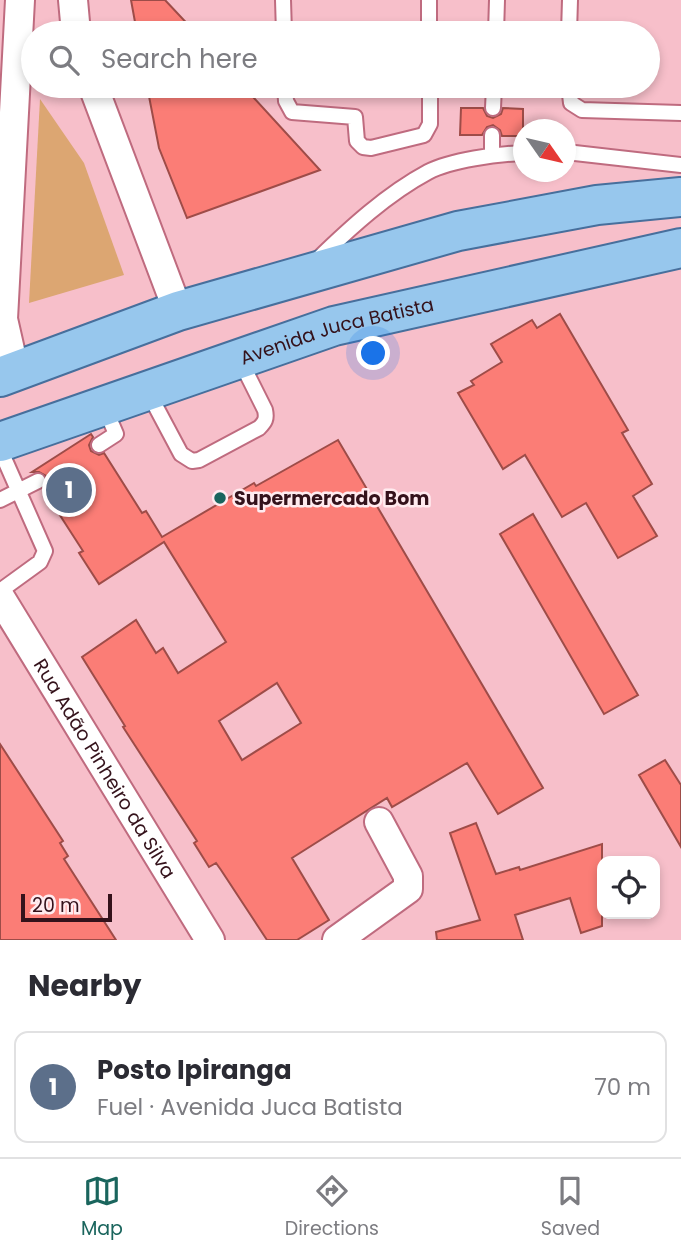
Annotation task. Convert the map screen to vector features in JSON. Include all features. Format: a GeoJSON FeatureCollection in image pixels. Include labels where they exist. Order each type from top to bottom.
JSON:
{"type":"FeatureCollection","features":[{"type":"Feature","properties":{"kind":"main road"},"geometry":{"type":"LineString","coordinates":[[8,375],[178,311],[458,231],[597,205],[681,197]]}},
{"type":"Feature","properties":{"kind":"main road","name":"Avenida Juca Batista"},"geometry":{"type":"LineString","coordinates":[[0,442],[334,326],[681,248]]}},
{"type":"Feature","properties":{"kind":"street"},"geometry":{"type":"LineString","coordinates":[[8,375],[3,319],[20,0]]}},
{"type":"Feature","properties":{"kind":"street"},"geometry":{"type":"LineString","coordinates":[[73,0],[75,21]]}},
{"type":"Feature","properties":{"kind":"street"},"geometry":{"type":"LineString","coordinates":[[98,98],[178,311]]}},
{"type":"Feature","properties":{"kind":"street","name":"Rua Adão Pinheiro da Silva"},"geometry":{"type":"LineString","coordinates":[[0,597],[210,940]]}},
{"type":"Feature","properties":{"kind":"street"},"geometry":{"type":"LineString","coordinates":[[337,940],[408,889],[408,876],[379,822]]}},
{"type":"Feature","properties":{"kind":"lane"},"geometry":{"type":"LineString","coordinates":[[283,0],[284,21]]}},
{"type":"Feature","properties":{"kind":"lane"},"geometry":{"type":"LineString","coordinates":[[429,0],[429,21]]}},
{"type":"Feature","properties":{"kind":"lane"},"geometry":{"type":"LineString","coordinates":[[496,0],[496,21]]}},
{"type":"Feature","properties":{"kind":"lane"},"geometry":{"type":"LineString","coordinates":[[569,0],[569,21]]}},
{"type":"Feature","properties":{"kind":"lane"},"geometry":{"type":"LineString","coordinates":[[287,98],[292,112],[355,117],[356,141],[363,147],[370,148],[424,135],[430,124],[430,98]]}},
{"type":"Feature","properties":{"kind":"lane"},"geometry":{"type":"LineString","coordinates":[[494,98],[494,108]]}},
{"type":"Feature","properties":{"kind":"lane"},"geometry":{"type":"LineString","coordinates":[[570,98],[571,103],[582,110],[681,113]]}},
{"type":"Feature","properties":{"kind":"lane"},"geometry":{"type":"LineString","coordinates":[[492,135],[492,154]]}},
{"type":"Feature","properties":{"kind":"lane"},"geometry":{"type":"LineString","coordinates":[[302,275],[358,219],[429,171],[492,154],[513,153]]}},
{"type":"Feature","properties":{"kind":"lane"},"geometry":{"type":"LineString","coordinates":[[576,153],[681,166]]}},
{"type":"Feature","properties":{"kind":"lane"},"geometry":{"type":"LineString","coordinates":[[147,391],[181,454],[192,461],[199,460],[264,423],[265,410],[240,359]]}},
{"type":"Feature","properties":{"kind":"lane"},"geometry":{"type":"LineString","coordinates":[[99,445],[116,434],[103,406]]}},
{"type":"Feature","properties":{"kind":"lane"},"geometry":{"type":"LineString","coordinates":[[0,449],[45,551],[40,562],[0,591]]}},
{"type":"Feature","properties":{"kind":"lane"},"geometry":{"type":"LineString","coordinates":[[0,500],[38,481]]}},
{"type":"Feature","properties":{"kind":"shaded area"},"geometry":{"type":"Polygon","coordinates":[[[40,99],[84,163],[124,275],[29,303],[40,99]]]}},
{"type":"Feature","properties":{"kind":"building"},"geometry":{"type":"Polygon","coordinates":[[[131,0],[165,0],[185,21],[135,21],[131,0]]]}},
{"type":"Feature","properties":{"kind":"building"},"geometry":{"type":"Polygon","coordinates":[[[149,98],[254,98],[320,170],[187,218],[159,148],[149,98]]]}},
{"type":"Feature","properties":{"kind":"building"},"geometry":{"type":"Polygon","coordinates":[[[461,108],[483,108],[487,116],[493,118],[501,114],[503,108],[523,109],[523,119],[513,119],[513,136],[502,136],[500,130],[493,125],[487,127],[482,135],[460,135],[461,108]]]}},
{"type":"Feature","properties":{"kind":"building"},"geometry":{"type":"Polygon","coordinates":[[[560,314],[628,430],[622,433],[652,484],[633,496],[657,536],[618,558],[586,503],[562,517],[525,455],[503,469],[458,393],[474,385],[471,381],[502,362],[491,344],[532,320],[537,328],[560,314]]]}},
{"type":"Feature","properties":{"kind":"building"},"geometry":{"type":"Polygon","coordinates":[[[91,434],[91,451],[99,455],[104,453],[142,513],[146,511],[162,537],[254,483],[256,486],[338,440],[543,788],[498,814],[467,763],[392,807],[387,798],[292,858],[329,920],[297,940],[267,940],[216,863],[209,867],[194,843],[197,841],[123,727],[125,726],[82,657],[136,620],[156,653],[163,648],[178,673],[226,642],[164,542],[99,584],[79,553],[83,551],[43,489],[47,482],[46,476],[32,472],[91,434]],[[277,683],[219,721],[242,760],[301,723],[277,683]]]}},
{"type":"Feature","properties":{"kind":"building"},"geometry":{"type":"Polygon","coordinates":[[[533,514],[638,695],[604,714],[500,534],[533,514]]]}},
{"type":"Feature","properties":{"kind":"building"},"geometry":{"type":"Polygon","coordinates":[[[0,744],[63,841],[60,843],[68,856],[64,859],[116,940],[0,940],[0,744]]]}},
{"type":"Feature","properties":{"kind":"building"},"geometry":{"type":"Polygon","coordinates":[[[665,760],[681,785],[681,847],[639,775],[665,760]]]}},
{"type":"Feature","properties":{"kind":"building"},"geometry":{"type":"Polygon","coordinates":[[[476,823],[496,874],[519,867],[520,870],[602,844],[602,856],[597,856],[597,919],[602,919],[602,926],[581,933],[570,898],[515,915],[523,940],[437,940],[436,932],[480,920],[450,833],[476,823]]]}},
{"type":"Feature","properties":{"kind":"place","name":"Posto Ipiranga"},"geometry":{"type":"Point","coordinates":[69,490]}},
{"type":"Feature","properties":{"kind":"place","name":"Supermercado Bom"},"geometry":{"type":"Point","coordinates":[220,498]}}]}
